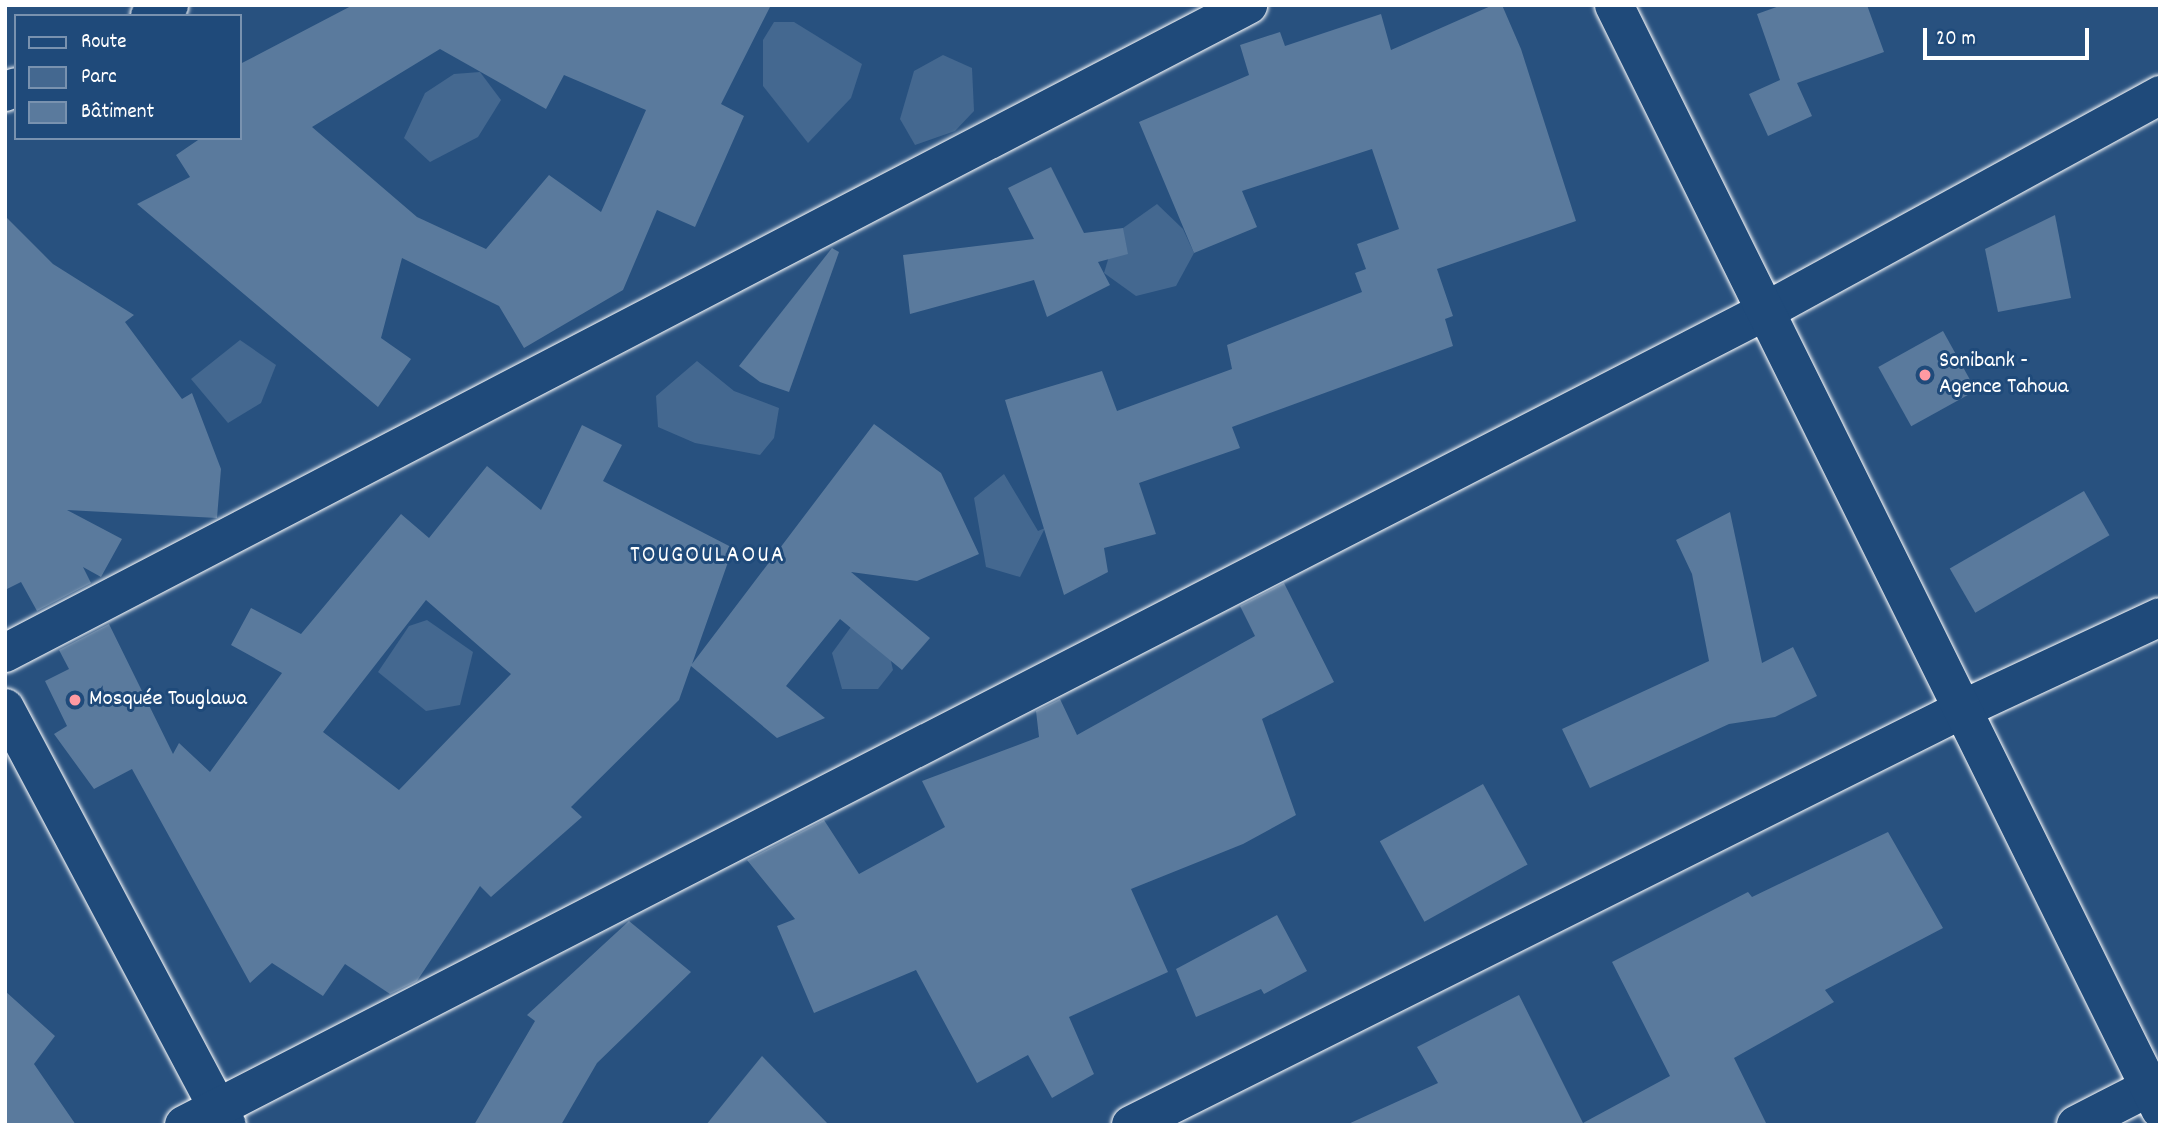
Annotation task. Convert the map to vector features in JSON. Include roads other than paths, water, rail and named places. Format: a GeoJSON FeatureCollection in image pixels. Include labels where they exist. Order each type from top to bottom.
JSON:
{"type":"FeatureCollection","features":[{"type":"Feature","properties":{"kind":"street"},"geometry":{"type":"LineString","coordinates":[[153,14],[169,5]]}},
{"type":"Feature","properties":{"kind":"street"},"geometry":{"type":"LineString","coordinates":[[5,653],[1248,5]]}},
{"type":"Feature","properties":{"kind":"street"},"geometry":{"type":"LineString","coordinates":[[1614,5],[2155,1098],[2076,1125]]}},
{"type":"Feature","properties":{"kind":"street"},"geometry":{"type":"LineString","coordinates":[[184,1125],[223,1116],[1764,312],[2160,95]]}},
{"type":"Feature","properties":{"kind":"street"},"geometry":{"type":"LineString","coordinates":[[1131,1125],[1963,709],[2160,617]]}},
{"type":"Feature","properties":{"kind":"street"},"geometry":{"type":"LineString","coordinates":[[5,708],[223,1116]]}},
{"type":"Feature","properties":{"kind":"place","name":"Sonibank - Agence Tahoua"},"geometry":{"type":"Point","coordinates":[1925,375]}},
{"type":"Feature","properties":{"kind":"place","name":"Mosquée Touglawa"},"geometry":{"type":"Point","coordinates":[75,700]}},
{"type":"Feature","properties":{"kind":"district","name":"TOUGOULAOUA"},"geometry":{"type":"Point","coordinates":[708,557]}}]}
